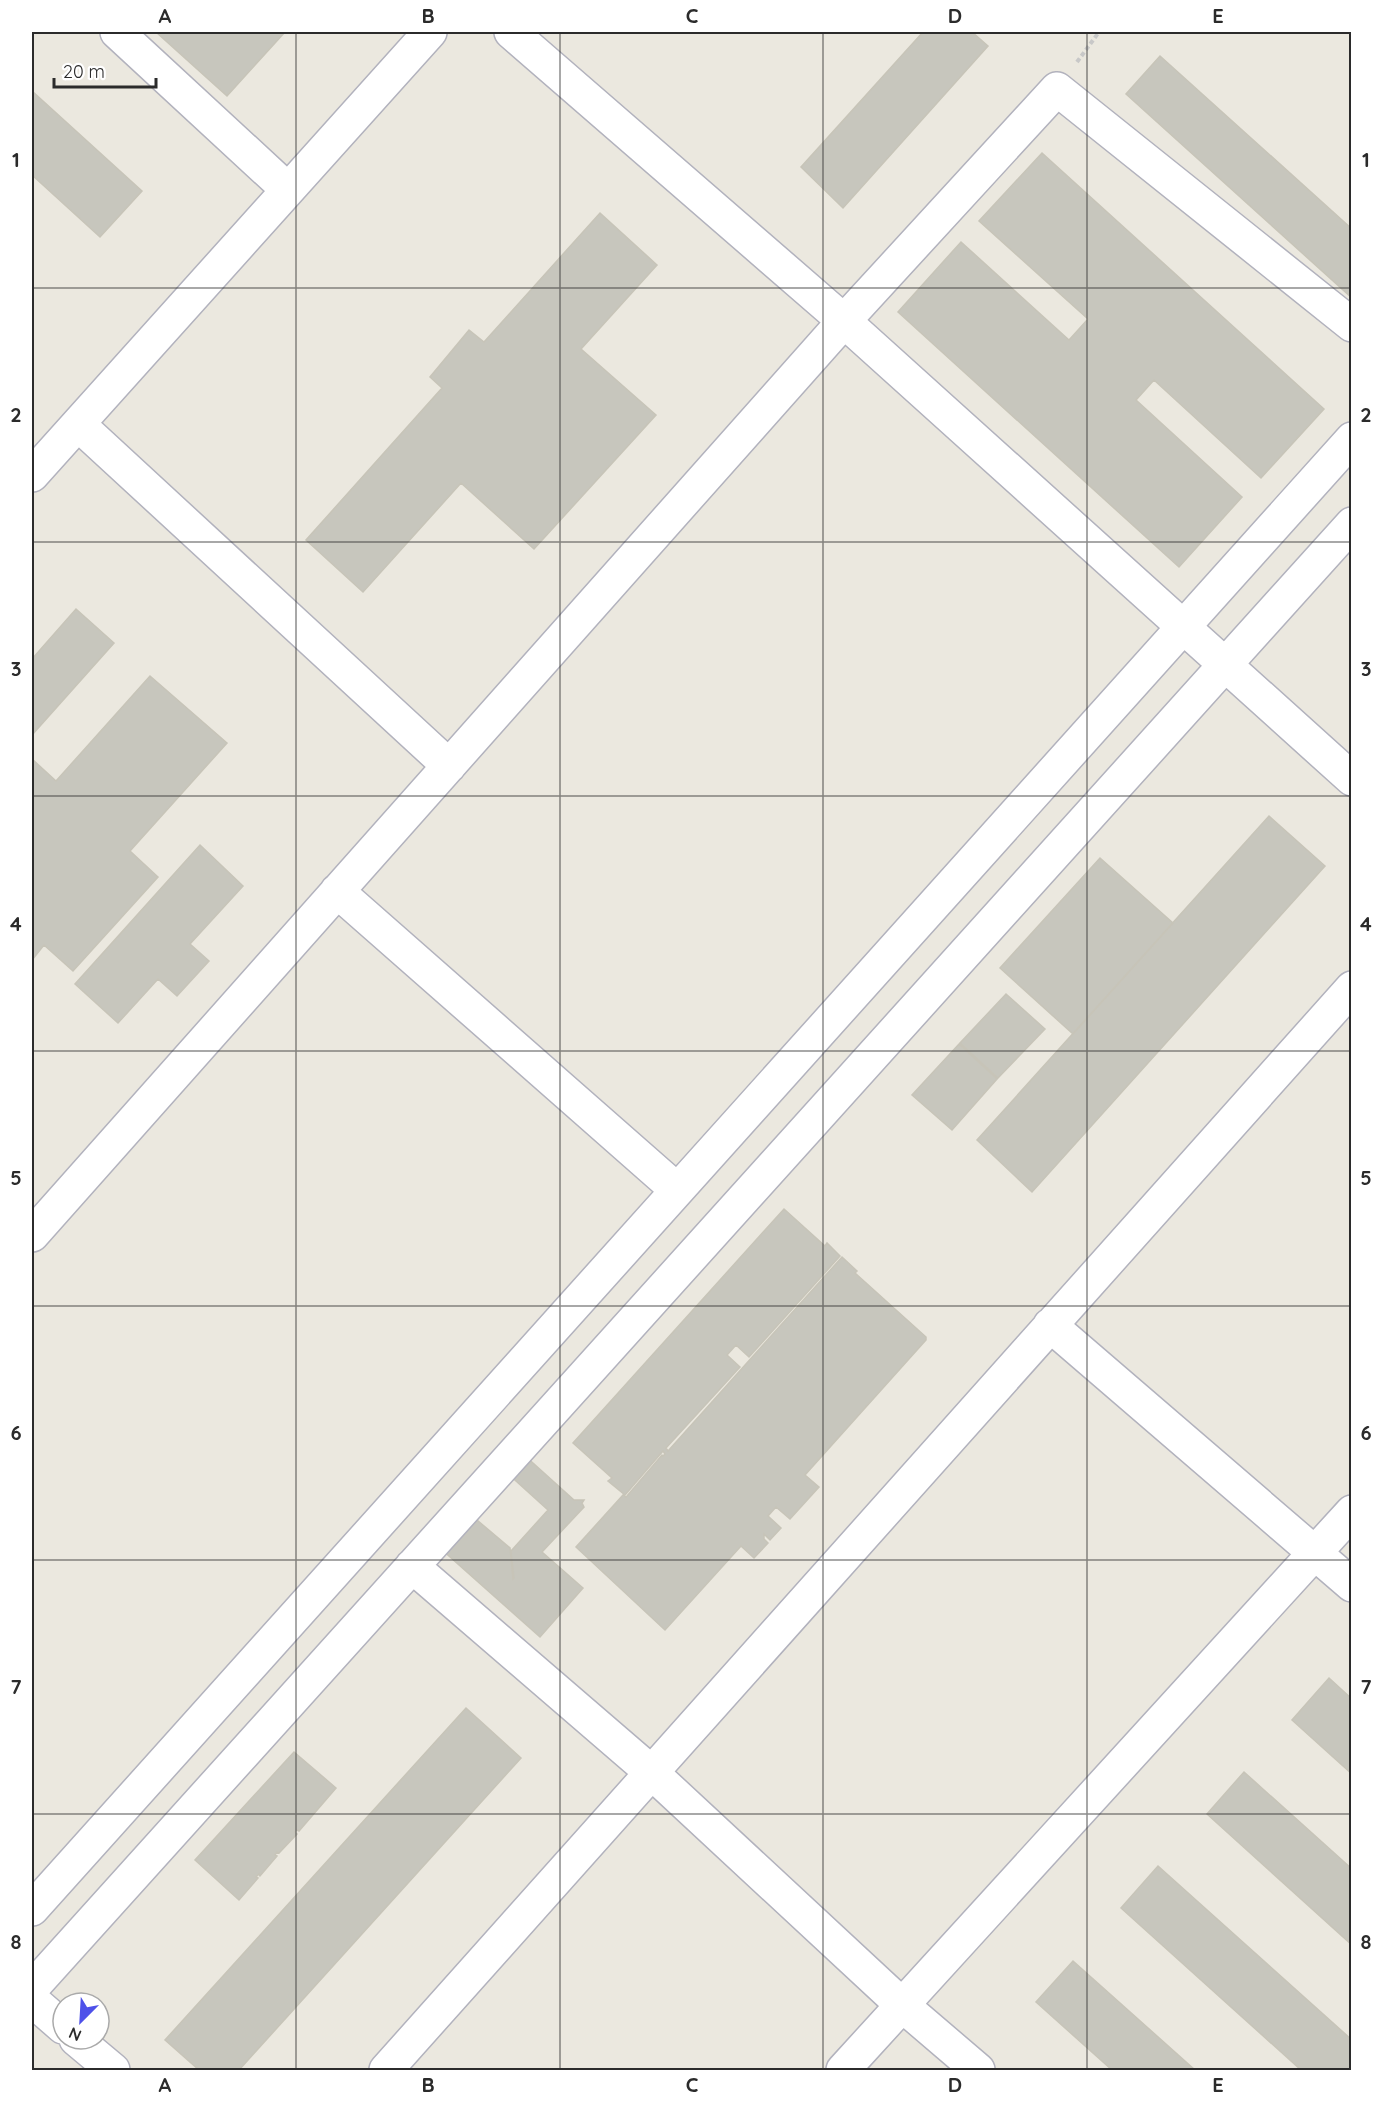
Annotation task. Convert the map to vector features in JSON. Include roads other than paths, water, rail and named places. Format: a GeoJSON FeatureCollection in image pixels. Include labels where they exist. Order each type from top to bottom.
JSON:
{"type":"FeatureCollection","features":[{"type":"Feature","properties":{"kind":"street"},"geometry":{"type":"LineString","coordinates":[[117,32],[288,190]]}},
{"type":"Feature","properties":{"kind":"street"},"geometry":{"type":"LineString","coordinates":[[32,475],[430,32]]}},
{"type":"Feature","properties":{"kind":"street"},"geometry":{"type":"LineString","coordinates":[[511,32],[844,321],[1352,779]]}},
{"type":"Feature","properties":{"kind":"street"},"geometry":{"type":"LineString","coordinates":[[33,1230],[844,321],[1057,89],[1352,325]]}},
{"type":"Feature","properties":{"kind":"street"},"geometry":{"type":"LineString","coordinates":[[78,424],[449,766]]}},
{"type":"Feature","properties":{"kind":"street"},"geometry":{"type":"LineString","coordinates":[[32,1909],[1352,439]]}},
{"type":"Feature","properties":{"kind":"street"},"geometry":{"type":"LineString","coordinates":[[32,1989],[1352,524]]}},
{"type":"Feature","properties":{"kind":"street"},"geometry":{"type":"LineString","coordinates":[[337,891],[677,1190]]}},
{"type":"Feature","properties":{"kind":"street"},"geometry":{"type":"LineString","coordinates":[[386,2070],[1352,988]]}},
{"type":"Feature","properties":{"kind":"street"},"geometry":{"type":"LineString","coordinates":[[1050,1325],[1352,1585]]}},
{"type":"Feature","properties":{"kind":"street"},"geometry":{"type":"LineString","coordinates":[[843,2070],[1352,1512]]}},
{"type":"Feature","properties":{"kind":"street"},"geometry":{"type":"LineString","coordinates":[[412,1566],[651,1772],[902,2005],[978,2070]]}},
{"type":"Feature","properties":{"kind":"street"},"geometry":{"type":"LineString","coordinates":[[32,2000],[51,2017]]}},
{"type":"Feature","properties":{"kind":"street"},"geometry":{"type":"LineString","coordinates":[[90,2051],[113,2070]]}}]}
